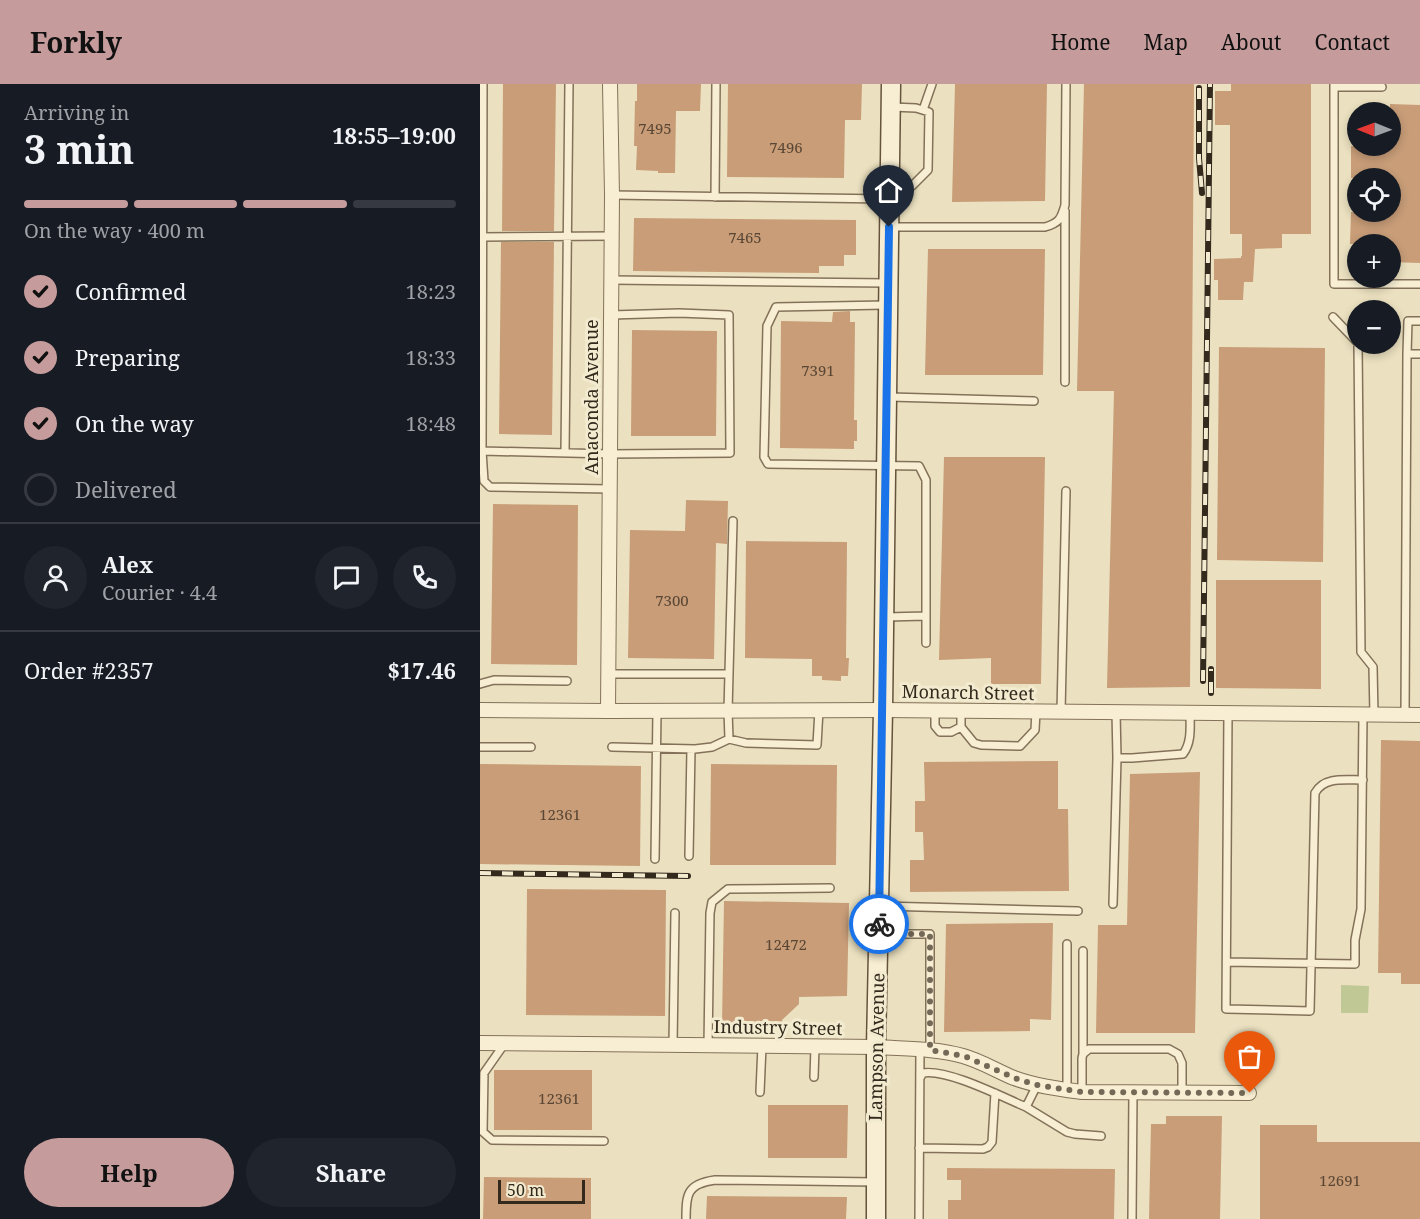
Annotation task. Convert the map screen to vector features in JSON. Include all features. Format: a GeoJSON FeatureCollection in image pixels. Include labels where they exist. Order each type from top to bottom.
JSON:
{"type":"FeatureCollection","features":[{"type":"Feature","properties":{"kind":"main road","name":"Lampson Avenue"},"geometry":{"type":"LineString","coordinates":[[876,1219],[876,1047],[891,84]]}},
{"type":"Feature","properties":{"kind":"street","name":"Anaconda Avenue"},"geometry":{"type":"LineString","coordinates":[[608,711],[612,236],[610,84]]}},
{"type":"Feature","properties":{"kind":"street","name":"Monarch Street"},"geometry":{"type":"LineString","coordinates":[[480,710],[935,710],[1420,715]]}},
{"type":"Feature","properties":{"kind":"street","name":"Industry Street"},"geometry":{"type":"LineString","coordinates":[[480,1043],[925,1049],[964,1056],[1017,1079],[1067,1090],[1250,1093]]}},
{"type":"Feature","properties":{"kind":"lane"},"geometry":{"type":"LineString","coordinates":[[483,84],[483,481],[490,488],[610,489]]}},
{"type":"Feature","properties":{"kind":"lane"},"geometry":{"type":"LineString","coordinates":[[565,453],[569,84]]}},
{"type":"Feature","properties":{"kind":"lane"},"geometry":{"type":"LineString","coordinates":[[715,197],[716,84]]}},
{"type":"Feature","properties":{"kind":"lane"},"geometry":{"type":"LineString","coordinates":[[923,111],[932,84]]}},
{"type":"Feature","properties":{"kind":"lane"},"geometry":{"type":"LineString","coordinates":[[1065,382],[1066,84]]}},
{"type":"Feature","properties":{"kind":"lane"},"geometry":{"type":"LineString","coordinates":[[1380,84],[1382,87],[1334,86],[1334,284],[1420,284]]}},
{"type":"Feature","properties":{"kind":"lane"},"geometry":{"type":"LineString","coordinates":[[612,195],[715,197],[890,195],[912,186],[928,170],[929,112],[916,108],[891,106]]}},
{"type":"Feature","properties":{"kind":"lane"},"geometry":{"type":"LineString","coordinates":[[889,227],[1045,227],[1055,224],[1061,217],[1065,205]]}},
{"type":"Feature","properties":{"kind":"lane"},"geometry":{"type":"LineString","coordinates":[[483,237],[612,236]]}},
{"type":"Feature","properties":{"kind":"lane"},"geometry":{"type":"LineString","coordinates":[[611,279],[889,283]]}},
{"type":"Feature","properties":{"kind":"lane"},"geometry":{"type":"LineString","coordinates":[[888,305],[776,307],[767,326],[764,457],[768,464],[919,466],[927,480],[926,643]]}},
{"type":"Feature","properties":{"kind":"lane"},"geometry":{"type":"LineString","coordinates":[[483,451],[610,454],[730,453],[729,315],[679,313],[611,315]]}},
{"type":"Feature","properties":{"kind":"lane"},"geometry":{"type":"LineString","coordinates":[[1333,317],[1347,332]]}},
{"type":"Feature","properties":{"kind":"lane"},"geometry":{"type":"LineString","coordinates":[[1404,715],[1408,321],[1420,321]]}},
{"type":"Feature","properties":{"kind":"lane"},"geometry":{"type":"LineString","coordinates":[[1227,962],[1355,964],[1355,940],[1361,909],[1363,780],[1373,667],[1361,652],[1358,354]]}},
{"type":"Feature","properties":{"kind":"lane"},"geometry":{"type":"LineString","coordinates":[[1407,354],[1420,354]]}},
{"type":"Feature","properties":{"kind":"lane"},"geometry":{"type":"LineString","coordinates":[[887,397],[1034,401]]}},
{"type":"Feature","properties":{"kind":"lane"},"geometry":{"type":"LineString","coordinates":[[1061,712],[1065,491]]}},
{"type":"Feature","properties":{"kind":"lane"},"geometry":{"type":"LineString","coordinates":[[729,739],[733,521]]}},
{"type":"Feature","properties":{"kind":"lane"},"geometry":{"type":"LineString","coordinates":[[884,617],[926,616]]}},
{"type":"Feature","properties":{"kind":"lane"},"geometry":{"type":"LineString","coordinates":[[608,674],[729,674]]}},
{"type":"Feature","properties":{"kind":"lane"},"geometry":{"type":"LineString","coordinates":[[480,684],[494,680],[567,681]]}},
{"type":"Feature","properties":{"kind":"lane"},"geometry":{"type":"LineString","coordinates":[[612,747],[691,749],[712,747],[729,739],[746,743],[817,745],[819,710]]}},
{"type":"Feature","properties":{"kind":"lane"},"geometry":{"type":"LineString","coordinates":[[935,710],[934,726],[940,732],[951,732],[961,727]]}},
{"type":"Feature","properties":{"kind":"lane"},"geometry":{"type":"LineString","coordinates":[[655,859],[657,711]]}},
{"type":"Feature","properties":{"kind":"lane"},"geometry":{"type":"LineString","coordinates":[[961,711],[961,727],[974,743],[1020,746],[1035,730],[1036,711]]}},
{"type":"Feature","properties":{"kind":"lane"},"geometry":{"type":"LineString","coordinates":[[1113,904],[1116,712]]}},
{"type":"Feature","properties":{"kind":"lane"},"geometry":{"type":"LineString","coordinates":[[1117,758],[1183,754],[1188,748],[1190,713]]}},
{"type":"Feature","properties":{"kind":"lane"},"geometry":{"type":"LineString","coordinates":[[1228,713],[1226,1009],[1310,1011],[1315,793],[1318,786],[1326,781],[1363,780]]}},
{"type":"Feature","properties":{"kind":"lane"},"geometry":{"type":"LineString","coordinates":[[480,747],[531,747]]}},
{"type":"Feature","properties":{"kind":"lane"},"geometry":{"type":"LineString","coordinates":[[689,856],[691,749]]}},
{"type":"Feature","properties":{"kind":"lane"},"geometry":{"type":"LineString","coordinates":[[708,1046],[712,902],[728,889],[830,888]]}},
{"type":"Feature","properties":{"kind":"lane"},"geometry":{"type":"LineString","coordinates":[[879,906],[1078,910]]}},
{"type":"Feature","properties":{"kind":"lane"},"geometry":{"type":"LineString","coordinates":[[673,1045],[675,913]]}},
{"type":"Feature","properties":{"kind":"lane"},"geometry":{"type":"LineString","coordinates":[[878,934],[930,934],[925,1049],[920,1078],[919,1219]]}},
{"type":"Feature","properties":{"kind":"lane"},"geometry":{"type":"LineString","coordinates":[[1067,944],[1067,1090]]}},
{"type":"Feature","properties":{"kind":"lane"},"geometry":{"type":"LineString","coordinates":[[1082,1092],[1083,951]]}},
{"type":"Feature","properties":{"kind":"lane"},"geometry":{"type":"LineString","coordinates":[[505,1043],[484,1074],[483,1132],[492,1140],[604,1141]]}},
{"type":"Feature","properties":{"kind":"lane"},"geometry":{"type":"LineString","coordinates":[[760,1092],[762,1046]]}},
{"type":"Feature","properties":{"kind":"lane"},"geometry":{"type":"LineString","coordinates":[[814,1077],[815,1047]]}},
{"type":"Feature","properties":{"kind":"lane"},"geometry":{"type":"LineString","coordinates":[[1083,1054],[1089,1049],[1169,1049],[1179,1054],[1182,1063],[1182,1092]]}},
{"type":"Feature","properties":{"kind":"lane"},"geometry":{"type":"LineString","coordinates":[[920,1078],[923,1073],[928,1072],[942,1075],[982,1088],[1026,1107],[1067,1132],[1101,1136]]}},
{"type":"Feature","properties":{"kind":"lane"},"geometry":{"type":"LineString","coordinates":[[1026,1107],[1037,1085]]}},
{"type":"Feature","properties":{"kind":"lane"},"geometry":{"type":"LineString","coordinates":[[1132,1219],[1133,1091]]}},
{"type":"Feature","properties":{"kind":"lane"},"geometry":{"type":"LineString","coordinates":[[919,1148],[983,1149],[988,1147],[992,1142],[995,1093]]}},
{"type":"Feature","properties":{"kind":"lane"},"geometry":{"type":"LineString","coordinates":[[686,1219],[686,1200],[689,1191],[703,1182],[715,1180],[876,1182]]}},
{"type":"Feature","properties":{"kind":"green space"},"geometry":{"type":"Polygon","coordinates":[[[1341,985],[1369,986],[1368,1013],[1341,1013],[1341,985]]]}},
{"type":"Feature","properties":{"kind":"building"},"geometry":{"type":"Polygon","coordinates":[[[503,84],[556,84],[554,231],[502,231],[503,84]]]}},
{"type":"Feature","properties":{"kind":"building"},"geometry":{"type":"Polygon","coordinates":[[[637,84],[701,84],[700,111],[676,111],[675,173],[636,170],[637,146],[634,146],[637,84]]]}},
{"type":"Feature","properties":{"kind":"building"},"geometry":{"type":"Polygon","coordinates":[[[728,84],[862,84],[861,120],[845,120],[844,178],[727,177],[728,84]]]}},
{"type":"Feature","properties":{"kind":"building"},"geometry":{"type":"Polygon","coordinates":[[[955,84],[1047,84],[1045,201],[952,202],[955,84]]]}},
{"type":"Feature","properties":{"kind":"building"},"geometry":{"type":"Polygon","coordinates":[[[1084,84],[1194,84],[1190,687],[1107,688],[1114,391],[1077,391],[1084,84]]]}},
{"type":"Feature","properties":{"kind":"building"},"geometry":{"type":"Polygon","coordinates":[[[1231,84],[1311,84],[1311,234],[1282,234],[1282,248],[1255,249],[1253,282],[1244,282],[1243,300],[1218,300],[1218,280],[1214,280],[1214,259],[1241,258],[1242,256],[1242,234],[1230,234],[1230,125],[1215,125],[1215,91],[1231,91],[1231,84]]]}},
{"type":"Feature","properties":{"kind":"building"},"geometry":{"type":"Polygon","coordinates":[[[1401,104],[1420,105],[1420,263],[1401,262],[1401,234],[1350,234],[1351,222],[1401,222],[1401,168],[1351,168],[1351,156],[1401,156],[1401,104]]]}},
{"type":"Feature","properties":{"kind":"building"},"geometry":{"type":"Polygon","coordinates":[[[634,218],[856,220],[856,255],[844,255],[844,266],[819,266],[819,273],[633,271],[634,218]]]}},
{"type":"Feature","properties":{"kind":"building"},"geometry":{"type":"Polygon","coordinates":[[[501,242],[554,242],[552,435],[499,434],[501,242]]]}},
{"type":"Feature","properties":{"kind":"building"},"geometry":{"type":"Polygon","coordinates":[[[928,249],[1045,249],[1043,375],[925,375],[928,249]]]}},
{"type":"Feature","properties":{"kind":"building"},"geometry":{"type":"Polygon","coordinates":[[[850,311],[850,322],[855,322],[854,420],[857,420],[857,441],[854,441],[854,449],[780,448],[781,321],[832,322],[833,312],[850,311]]]}},
{"type":"Feature","properties":{"kind":"building"},"geometry":{"type":"Polygon","coordinates":[[[632,330],[717,331],[716,436],[631,436],[632,330]]]}},
{"type":"Feature","properties":{"kind":"building"},"geometry":{"type":"Polygon","coordinates":[[[1219,347],[1325,348],[1323,562],[1217,560],[1219,347]]]}},
{"type":"Feature","properties":{"kind":"building"},"geometry":{"type":"Polygon","coordinates":[[[944,457],[1045,457],[1041,684],[991,684],[991,658],[939,660],[944,457]]]}},
{"type":"Feature","properties":{"kind":"building"},"geometry":{"type":"Polygon","coordinates":[[[686,500],[728,501],[727,544],[716,543],[714,659],[628,658],[630,530],[685,531],[686,500]]]}},
{"type":"Feature","properties":{"kind":"building"},"geometry":{"type":"Polygon","coordinates":[[[493,504],[578,505],[577,665],[491,664],[493,504]]]}},
{"type":"Feature","properties":{"kind":"building"},"geometry":{"type":"Polygon","coordinates":[[[746,541],[847,542],[846,658],[849,658],[848,676],[841,676],[841,681],[822,680],[822,676],[812,676],[812,659],[745,658],[746,541]]]}},
{"type":"Feature","properties":{"kind":"building"},"geometry":{"type":"Polygon","coordinates":[[[1216,580],[1321,580],[1321,689],[1216,688],[1216,580]]]}},
{"type":"Feature","properties":{"kind":"building"},"geometry":{"type":"Polygon","coordinates":[[[1381,740],[1420,741],[1420,984],[1401,984],[1401,973],[1378,973],[1381,740]]]}},
{"type":"Feature","properties":{"kind":"building"},"geometry":{"type":"Polygon","coordinates":[[[1058,761],[1058,809],[1068,809],[1069,891],[910,892],[910,860],[924,860],[923,832],[915,832],[915,801],[925,801],[924,762],[1058,761]]]}},
{"type":"Feature","properties":{"kind":"building"},"geometry":{"type":"Polygon","coordinates":[[[480,764],[641,766],[640,866],[480,864],[480,764]]]}},
{"type":"Feature","properties":{"kind":"building"},"geometry":{"type":"Polygon","coordinates":[[[711,764],[837,765],[836,865],[710,865],[711,764]]]}},
{"type":"Feature","properties":{"kind":"building"},"geometry":{"type":"Polygon","coordinates":[[[1200,772],[1195,1033],[1096,1033],[1098,925],[1127,925],[1130,774],[1200,772]]]}},
{"type":"Feature","properties":{"kind":"building"},"geometry":{"type":"Polygon","coordinates":[[[527,889],[666,890],[665,1016],[526,1015],[527,889]]]}},
{"type":"Feature","properties":{"kind":"building"},"geometry":{"type":"Polygon","coordinates":[[[724,901],[849,903],[847,996],[799,997],[799,1004],[782,1020],[782,1025],[722,1024],[724,901]]]}},
{"type":"Feature","properties":{"kind":"building"},"geometry":{"type":"Polygon","coordinates":[[[1053,923],[1051,1020],[1030,1019],[1030,1031],[944,1032],[946,924],[1053,923]]]}},
{"type":"Feature","properties":{"kind":"building"},"geometry":{"type":"Polygon","coordinates":[[[494,1070],[592,1070],[592,1130],[494,1130],[494,1070]]]}},
{"type":"Feature","properties":{"kind":"building"},"geometry":{"type":"Polygon","coordinates":[[[768,1105],[848,1105],[847,1158],[768,1158],[768,1105]]]}},
{"type":"Feature","properties":{"kind":"building"},"geometry":{"type":"Polygon","coordinates":[[[1166,1116],[1222,1116],[1220,1219],[1149,1219],[1151,1124],[1166,1124],[1166,1116]]]}},
{"type":"Feature","properties":{"kind":"building"},"geometry":{"type":"Polygon","coordinates":[[[1260,1125],[1317,1125],[1317,1142],[1420,1142],[1420,1219],[1260,1219],[1260,1125]]]}},
{"type":"Feature","properties":{"kind":"building"},"geometry":{"type":"Polygon","coordinates":[[[947,1168],[1115,1169],[1114,1219],[948,1219],[948,1200],[961,1200],[961,1180],[947,1180],[947,1168]]]}},
{"type":"Feature","properties":{"kind":"building"},"geometry":{"type":"Polygon","coordinates":[[[484,1177],[591,1178],[591,1219],[483,1219],[484,1177]]]}},
{"type":"Feature","properties":{"kind":"building"},"geometry":{"type":"Polygon","coordinates":[[[707,1196],[847,1197],[846,1219],[706,1219],[707,1196]]]}},
{"type":"Feature","properties":{"kind":"railway"},"geometry":{"type":"LineString","coordinates":[[1203,681],[1210,84]]}},
{"type":"Feature","properties":{"kind":"railway"},"geometry":{"type":"LineString","coordinates":[[1199,88],[1199,158],[1202,193]]}},
{"type":"Feature","properties":{"kind":"railway"},"geometry":{"type":"LineString","coordinates":[[1211,669],[1211,693]]}},
{"type":"Feature","properties":{"kind":"railway"},"geometry":{"type":"LineString","coordinates":[[480,873],[688,876]]}},
{"type":"Feature","properties":{"kind":"way so far"},"geometry":{"type":"LineString","coordinates":[[879,924],[878,934],[930,934],[930,1050],[964,1056],[1017,1079],[1067,1090],[1250,1093]]}},
{"type":"Feature","properties":{"kind":"route"},"geometry":{"type":"LineString","coordinates":[[879,924],[889,227]]}}]}
